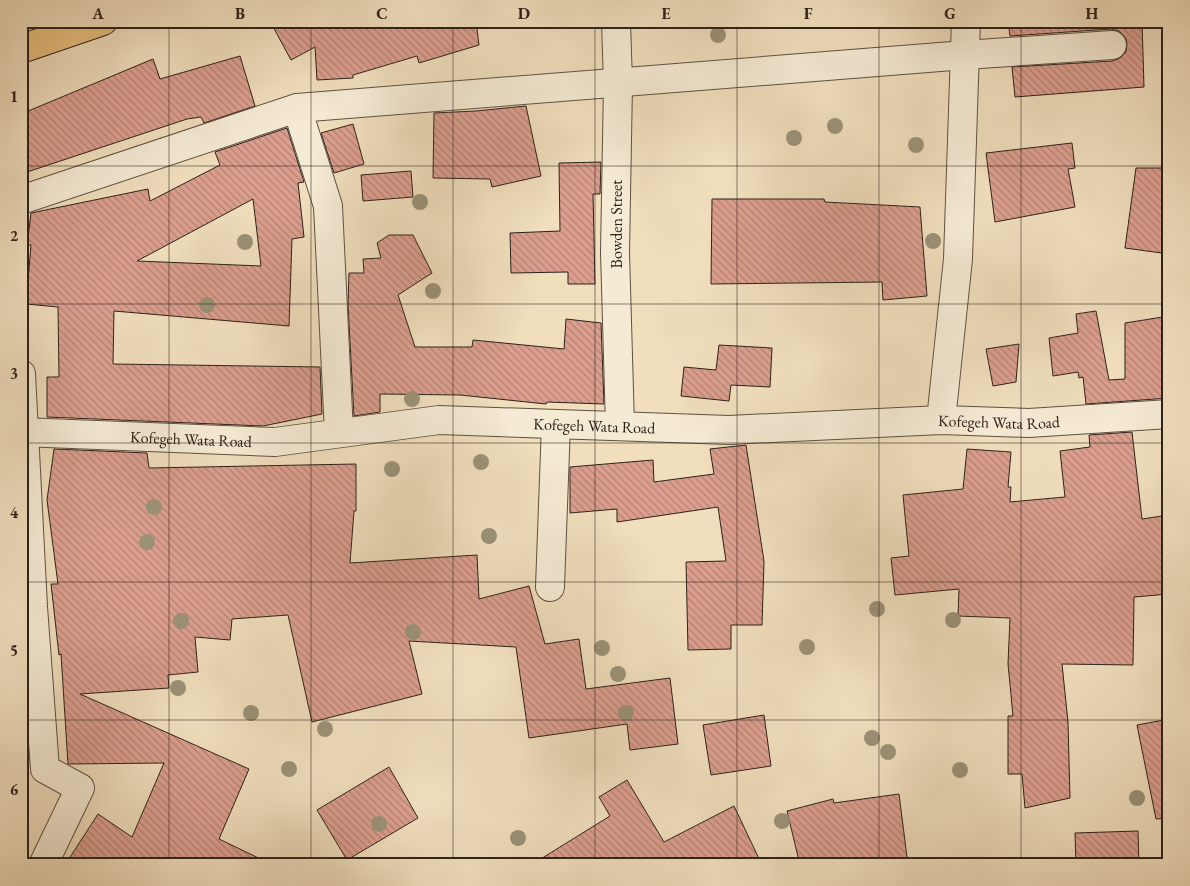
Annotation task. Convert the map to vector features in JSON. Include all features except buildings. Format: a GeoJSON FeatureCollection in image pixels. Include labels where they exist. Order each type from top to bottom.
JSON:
{"type":"FeatureCollection","features":[{"type":"Feature","properties":{"kind":"highway"},"geometry":{"type":"LineString","coordinates":[[21,49],[103,21]]}},
{"type":"Feature","properties":{"kind":"street","name":"Bowden Street"},"geometry":{"type":"LineString","coordinates":[[616,21],[618,84],[615,252],[620,426]]}},
{"type":"Feature","properties":{"kind":"street"},"geometry":{"type":"LineString","coordinates":[[941,420],[958,260],[966,21]]}},
{"type":"Feature","properties":{"kind":"street"},"geometry":{"type":"LineString","coordinates":[[21,200],[297,108],[1112,45]]}},
{"type":"Feature","properties":{"kind":"street"},"geometry":{"type":"LineString","coordinates":[[297,108],[328,206],[339,434]]}},
{"type":"Feature","properties":{"kind":"street"},"geometry":{"type":"LineString","coordinates":[[21,374],[33,607],[45,770],[80,788],[43,865]]}},
{"type":"Feature","properties":{"kind":"street","name":"Kofegeh Wata Road"},"geometry":{"type":"LineString","coordinates":[[23,432],[275,442],[439,420],[729,430],[941,420],[1029,423],[1169,414]]}},
{"type":"Feature","properties":{"kind":"street"},"geometry":{"type":"LineString","coordinates":[[550,587],[556,424]]}}]}
